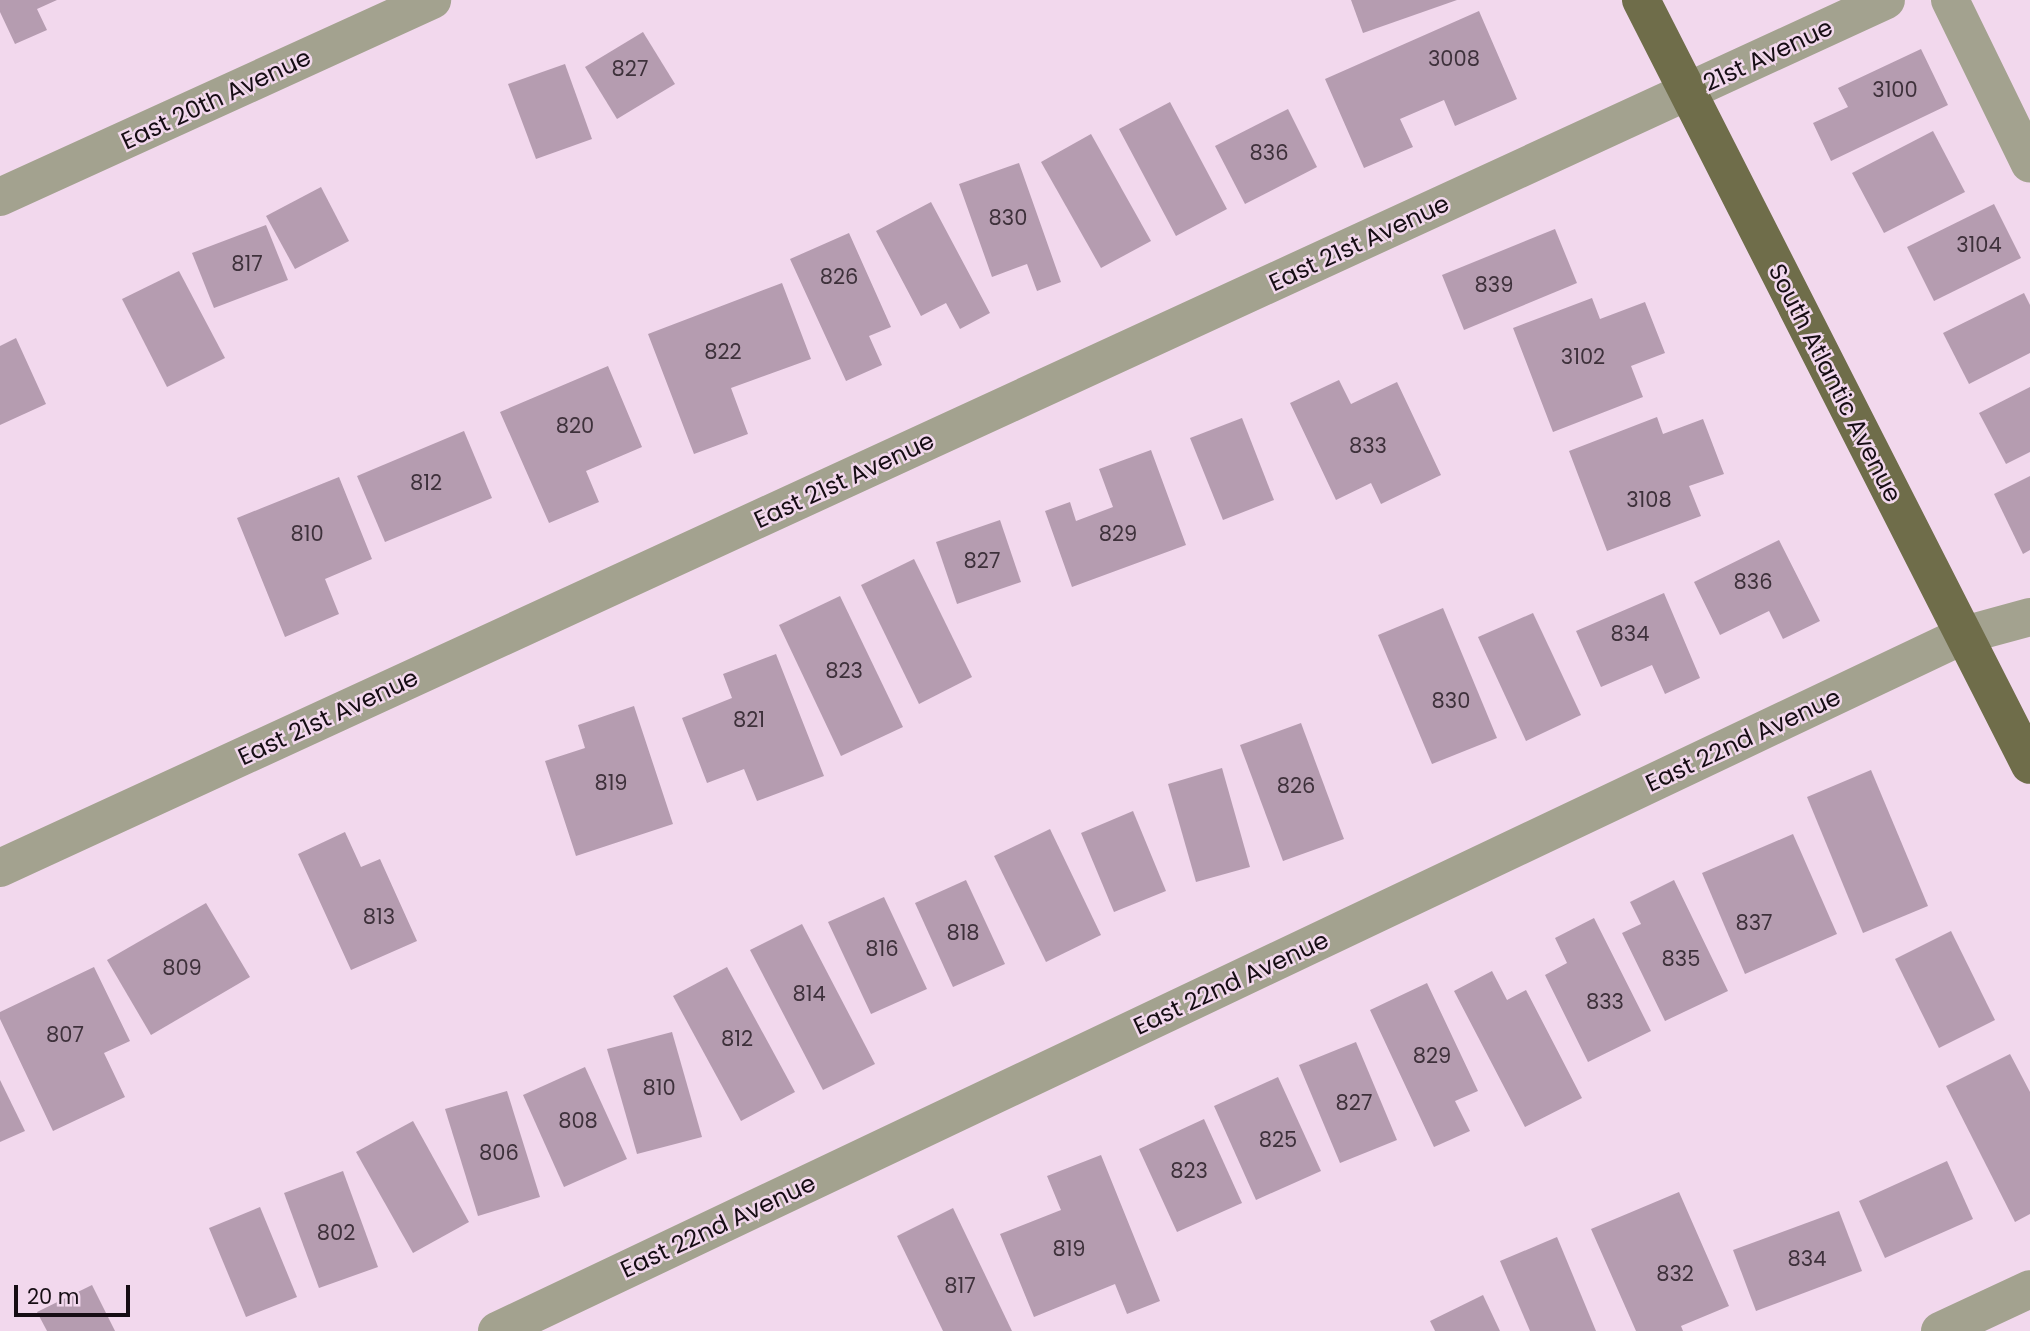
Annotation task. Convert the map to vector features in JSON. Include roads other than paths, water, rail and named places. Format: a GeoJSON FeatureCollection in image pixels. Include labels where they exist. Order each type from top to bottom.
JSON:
{"type":"FeatureCollection","features":[{"type":"Feature","properties":{"kind":"main road","name":"South Atlantic Avenue"},"geometry":{"type":"LineString","coordinates":[[1641,0],[2030,765]]}},
{"type":"Feature","properties":{"kind":"street","name":"East 20th Avenue"},"geometry":{"type":"LineString","coordinates":[[0,197],[432,0]]}},
{"type":"Feature","properties":{"kind":"street","name":"21st Avenue"},"geometry":{"type":"LineString","coordinates":[[1687,92],[1886,0]]}},
{"type":"Feature","properties":{"kind":"street"},"geometry":{"type":"LineString","coordinates":[[1950,0],[2030,164]]}},
{"type":"Feature","properties":{"kind":"street","name":"East 21st Avenue"},"geometry":{"type":"LineString","coordinates":[[0,868],[1687,92]]}},
{"type":"Feature","properties":{"kind":"street","name":"East 22nd Avenue"},"geometry":{"type":"LineString","coordinates":[[497,1331],[1964,635],[2030,617]]}},
{"type":"Feature","properties":{"kind":"street"},"geometry":{"type":"LineString","coordinates":[[1954,1328],[2030,1289]]}}]}
